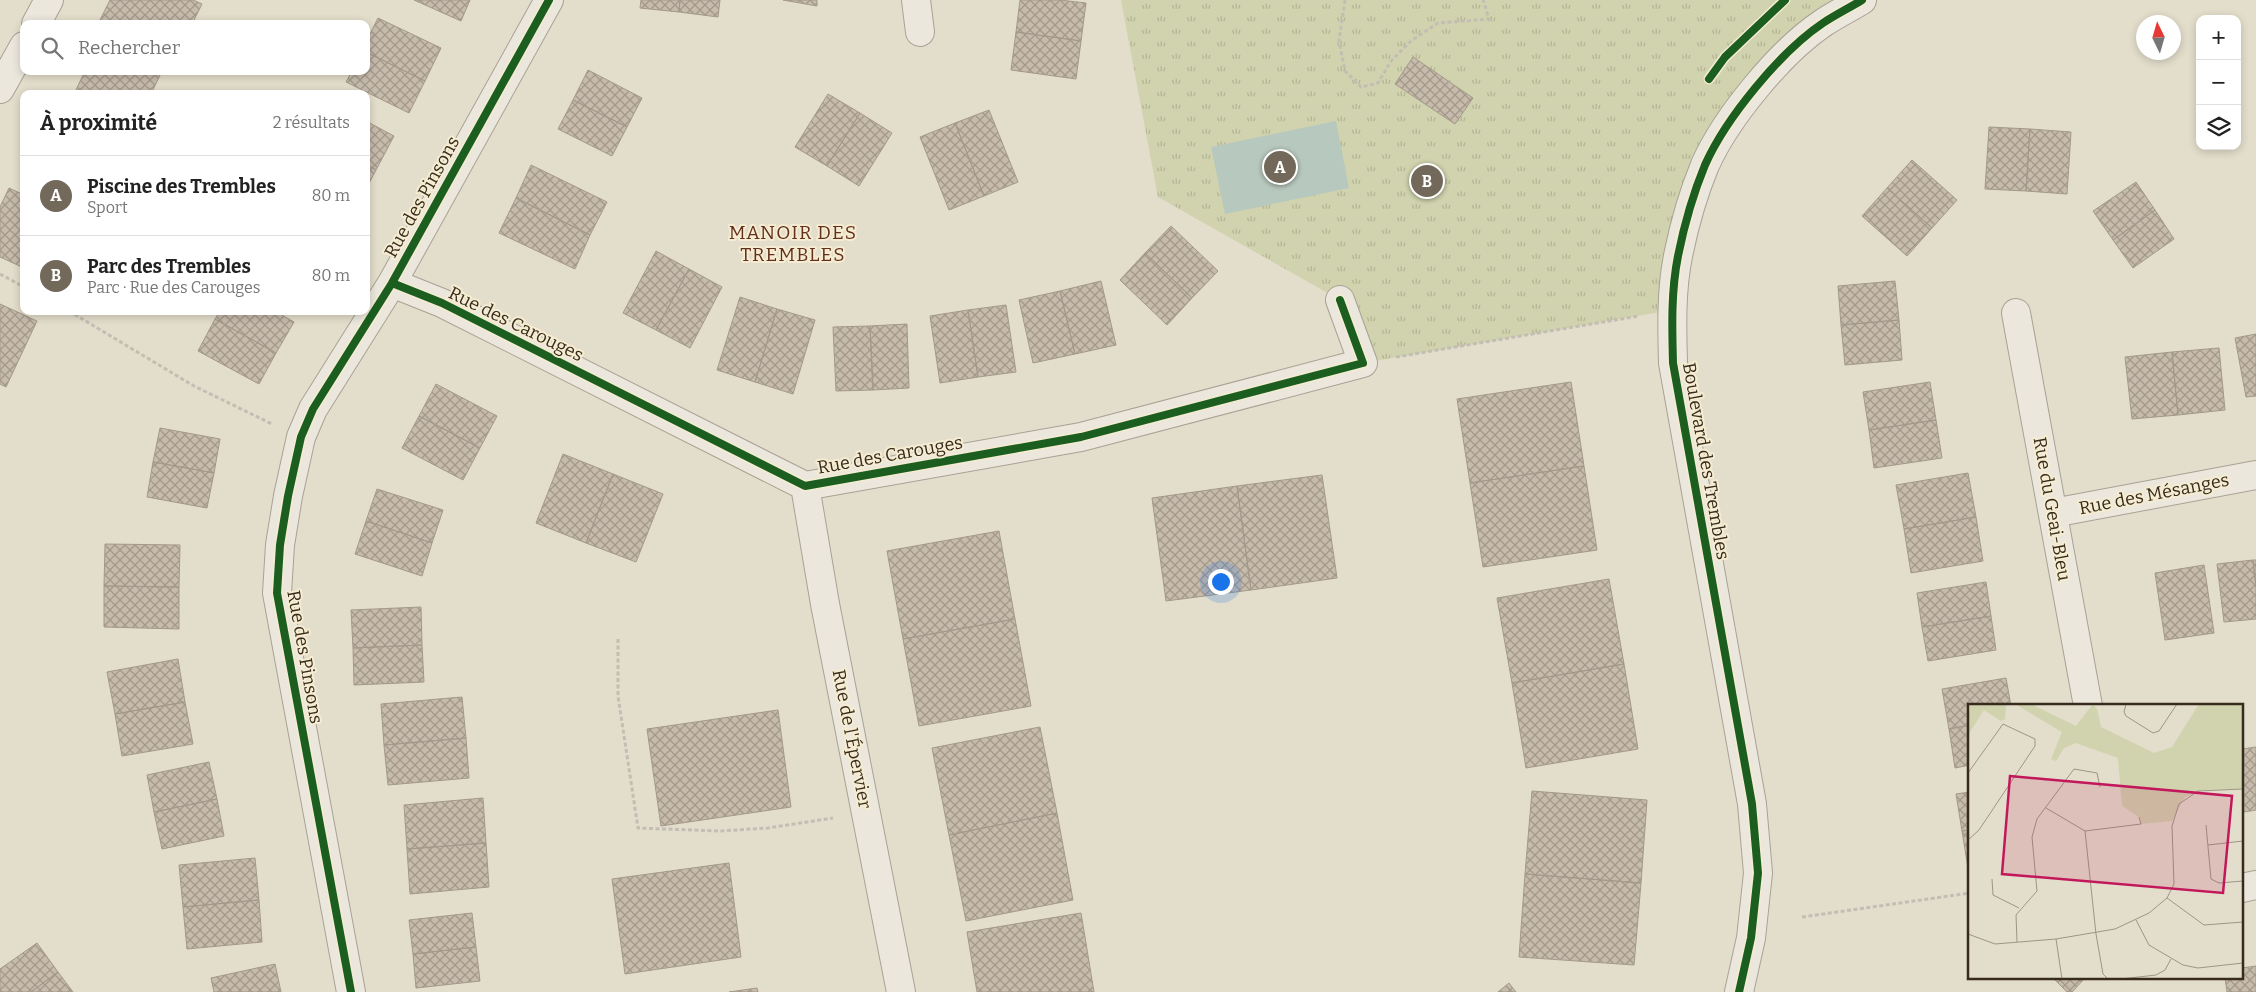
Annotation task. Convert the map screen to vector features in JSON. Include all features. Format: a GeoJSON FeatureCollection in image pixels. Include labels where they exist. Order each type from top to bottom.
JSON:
{"type":"FeatureCollection","features":[{"type":"Feature","properties":{"kind":"street"},"geometry":{"type":"LineString","coordinates":[[38,20],[49,0]]}},
{"type":"Feature","properties":{"kind":"street","name":"Rue des Pinsons"},"geometry":{"type":"LineString","coordinates":[[351,992],[276,593],[280,545],[301,437],[313,409],[392,283],[549,0]]}},
{"type":"Feature","properties":{"kind":"street"},"geometry":{"type":"LineString","coordinates":[[916,0],[920,32]]}},
{"type":"Feature","properties":{"kind":"street","name":"Boulevard des Trembles"},"geometry":{"type":"LineString","coordinates":[[1739,992],[1751,938],[1758,873],[1752,804],[1673,362],[1672,310],[1677,258],[1688,215],[1706,165],[1725,129],[1786,53],[1822,23],[1862,0]]}},
{"type":"Feature","properties":{"kind":"street"},"geometry":{"type":"LineString","coordinates":[[0,89],[20,53]]}},
{"type":"Feature","properties":{"kind":"street","name":"Rue des Carouges"},"geometry":{"type":"LineString","coordinates":[[392,283],[442,303],[805,486],[1080,437],[1363,363]]}},
{"type":"Feature","properties":{"kind":"street"},"geometry":{"type":"LineString","coordinates":[[1340,300],[1363,363]]}},
{"type":"Feature","properties":{"kind":"street","name":"Rue du Geai-Bleu"},"geometry":{"type":"LineString","coordinates":[[2016,313],[2088,704]]}},
{"type":"Feature","properties":{"kind":"street","name":"Rue des Mésanges"},"geometry":{"type":"LineString","coordinates":[[2053,513],[2256,475]]}},
{"type":"Feature","properties":{"kind":"street","name":"Rue de l'Épervier"},"geometry":{"type":"LineString","coordinates":[[805,486],[825,604],[901,992]]}},
{"type":"Feature","properties":{"kind":"path"},"geometry":{"type":"LineString","coordinates":[[1345,0],[1339,41],[1345,71],[1361,87],[1378,83],[1391,61],[1411,41],[1438,23],[1489,19],[1483,0]]}},
{"type":"Feature","properties":{"kind":"path"},"geometry":{"type":"LineString","coordinates":[[0,274],[20,285]]}},
{"type":"Feature","properties":{"kind":"path"},"geometry":{"type":"LineString","coordinates":[[1363,363],[1672,310]]}},
{"type":"Feature","properties":{"kind":"path"},"geometry":{"type":"LineString","coordinates":[[76,315],[194,386],[279,427]]}},
{"type":"Feature","properties":{"kind":"path"},"geometry":{"type":"LineString","coordinates":[[618,639],[618,696],[638,828],[720,830],[768,828],[866,813]]}},
{"type":"Feature","properties":{"kind":"path"},"geometry":{"type":"LineString","coordinates":[[1802,917],[1968,893]]}},
{"type":"Feature","properties":{"kind":"green space"},"geometry":{"type":"Polygon","coordinates":[[[1121,0],[1862,0],[1725,129],[1672,310],[1363,363],[1340,300],[1158,197],[1121,0]]]}},
{"type":"Feature","properties":{"kind":"shaded area"},"geometry":{"type":"Polygon","coordinates":[[[1336,121],[1349,188],[1225,214],[1211,147],[1336,121]]]}},
{"type":"Feature","properties":{"kind":"building"},"geometry":{"type":"Polygon","coordinates":[[[110,0],[193,0],[202,4],[194,20],[100,20],[110,0]]]}},
{"type":"Feature","properties":{"kind":"building"},"geometry":{"type":"Polygon","coordinates":[[[414,0],[470,0],[461,21],[414,0]]]}},
{"type":"Feature","properties":{"kind":"building"},"geometry":{"type":"Polygon","coordinates":[[[641,0],[680,0],[679,12],[640,8],[641,0]]]}},
{"type":"Feature","properties":{"kind":"building"},"geometry":{"type":"Polygon","coordinates":[[[680,0],[720,0],[718,17],[679,12],[680,0]]]}},
{"type":"Feature","properties":{"kind":"building"},"geometry":{"type":"Polygon","coordinates":[[[783,0],[817,0],[817,6],[783,0]]]}},
{"type":"Feature","properties":{"kind":"building"},"geometry":{"type":"Polygon","coordinates":[[[1020,0],[1060,0],[1086,3],[1081,41],[1016,32],[1020,0]]]}},
{"type":"Feature","properties":{"kind":"building"},"geometry":{"type":"Polygon","coordinates":[[[378,18],[441,48],[425,81],[370,54],[370,34],[378,18]]]}},
{"type":"Feature","properties":{"kind":"building"},"geometry":{"type":"Polygon","coordinates":[[[1016,32],[1081,41],[1076,79],[1011,70],[1016,32]]]}},
{"type":"Feature","properties":{"kind":"building"},"geometry":{"type":"Polygon","coordinates":[[[370,54],[425,81],[409,113],[370,94],[370,90],[362,90],[346,82],[350,75],[370,75],[370,54]]]}},
{"type":"Feature","properties":{"kind":"building"},"geometry":{"type":"Polygon","coordinates":[[[1413,57],[1473,98],[1455,124],[1395,84],[1413,57]]]}},
{"type":"Feature","properties":{"kind":"building"},"geometry":{"type":"Polygon","coordinates":[[[588,70],[642,98],[627,127],[573,100],[588,70]]]}},
{"type":"Feature","properties":{"kind":"building"},"geometry":{"type":"Polygon","coordinates":[[[83,75],[160,75],[153,90],[76,90],[83,75]]]}},
{"type":"Feature","properties":{"kind":"building"},"geometry":{"type":"Polygon","coordinates":[[[828,94],[860,113],[827,166],[795,147],[828,94]]]}},
{"type":"Feature","properties":{"kind":"building"},"geometry":{"type":"Polygon","coordinates":[[[573,100],[627,127],[612,156],[558,129],[573,100]]]}},
{"type":"Feature","properties":{"kind":"building"},"geometry":{"type":"Polygon","coordinates":[[[989,110],[1018,182],[984,196],[955,123],[989,110]]]}},
{"type":"Feature","properties":{"kind":"building"},"geometry":{"type":"Polygon","coordinates":[[[860,113],[892,133],[859,186],[827,166],[860,113]]]}},
{"type":"Feature","properties":{"kind":"building"},"geometry":{"type":"Polygon","coordinates":[[[370,123],[394,136],[376,170],[370,166],[370,123]]]}},
{"type":"Feature","properties":{"kind":"building"},"geometry":{"type":"Polygon","coordinates":[[[955,123],[984,196],[949,210],[920,137],[955,123]]]}},
{"type":"Feature","properties":{"kind":"building"},"geometry":{"type":"Polygon","coordinates":[[[1989,127],[2030,129],[2026,191],[1985,189],[1989,127]]]}},
{"type":"Feature","properties":{"kind":"building"},"geometry":{"type":"Polygon","coordinates":[[[2030,129],[2071,132],[2067,194],[2026,191],[2030,129]]]}},
{"type":"Feature","properties":{"kind":"building"},"geometry":{"type":"Polygon","coordinates":[[[1912,160],[1957,200],[1932,228],[1887,188],[1912,160]]]}},
{"type":"Feature","properties":{"kind":"building"},"geometry":{"type":"Polygon","coordinates":[[[531,165],[607,202],[590,235],[516,198],[531,165]]]}},
{"type":"Feature","properties":{"kind":"building"},"geometry":{"type":"Polygon","coordinates":[[[370,166],[376,170],[370,181],[370,166]]]}},
{"type":"Feature","properties":{"kind":"building"},"geometry":{"type":"Polygon","coordinates":[[[2136,182],[2155,210],[2113,240],[2093,211],[2136,182]]]}},
{"type":"Feature","properties":{"kind":"building"},"geometry":{"type":"Polygon","coordinates":[[[9,188],[20,193],[20,266],[0,257],[0,207],[9,188]]]}},
{"type":"Feature","properties":{"kind":"building"},"geometry":{"type":"Polygon","coordinates":[[[1887,188],[1932,228],[1907,256],[1862,216],[1887,188]]]}},
{"type":"Feature","properties":{"kind":"building"},"geometry":{"type":"Polygon","coordinates":[[[516,198],[590,235],[575,269],[499,233],[516,198]]]}},
{"type":"Feature","properties":{"kind":"building"},"geometry":{"type":"Polygon","coordinates":[[[2155,210],[2174,239],[2133,268],[2113,240],[2155,210]]]}},
{"type":"Feature","properties":{"kind":"building"},"geometry":{"type":"Polygon","coordinates":[[[1171,226],[1218,271],[1192,298],[1145,253],[1171,226]]]}},
{"type":"Feature","properties":{"kind":"building"},"geometry":{"type":"Polygon","coordinates":[[[656,251],[689,269],[656,330],[623,313],[656,251]]]}},
{"type":"Feature","properties":{"kind":"building"},"geometry":{"type":"Polygon","coordinates":[[[1145,253],[1192,298],[1167,325],[1120,280],[1145,253]]]}},
{"type":"Feature","properties":{"kind":"building"},"geometry":{"type":"Polygon","coordinates":[[[689,269],[722,287],[690,348],[656,330],[689,269]]]}},
{"type":"Feature","properties":{"kind":"building"},"geometry":{"type":"Polygon","coordinates":[[[1101,281],[1116,345],[1075,354],[1060,291],[1101,281]]]}},
{"type":"Feature","properties":{"kind":"building"},"geometry":{"type":"Polygon","coordinates":[[[1895,281],[1899,320],[1841,325],[1838,286],[1895,281]]]}},
{"type":"Feature","properties":{"kind":"building"},"geometry":{"type":"Polygon","coordinates":[[[1060,291],[1075,354],[1033,363],[1019,300],[1060,291]]]}},
{"type":"Feature","properties":{"kind":"building"},"geometry":{"type":"Polygon","coordinates":[[[740,297],[777,309],[755,382],[717,370],[740,297]]]}},
{"type":"Feature","properties":{"kind":"building"},"geometry":{"type":"Polygon","coordinates":[[[0,304],[20,313],[20,315],[37,321],[6,387],[0,384],[0,304]]]}},
{"type":"Feature","properties":{"kind":"building"},"geometry":{"type":"Polygon","coordinates":[[[1006,305],[1016,372],[978,377],[968,310],[1006,305]]]}},
{"type":"Feature","properties":{"kind":"building"},"geometry":{"type":"Polygon","coordinates":[[[777,309],[815,320],[793,394],[755,382],[777,309]]]}},
{"type":"Feature","properties":{"kind":"building"},"geometry":{"type":"Polygon","coordinates":[[[968,310],[978,377],[940,383],[930,316],[968,310]]]}},
{"type":"Feature","properties":{"kind":"building"},"geometry":{"type":"Polygon","coordinates":[[[218,315],[282,315],[294,322],[276,353],[215,319],[218,315]]]}},
{"type":"Feature","properties":{"kind":"building"},"geometry":{"type":"Polygon","coordinates":[[[215,319],[276,353],[259,384],[198,351],[215,319]]]}},
{"type":"Feature","properties":{"kind":"building"},"geometry":{"type":"Polygon","coordinates":[[[1899,320],[1902,360],[1845,365],[1841,325],[1899,320]]]}},
{"type":"Feature","properties":{"kind":"building"},"geometry":{"type":"Polygon","coordinates":[[[907,324],[909,388],[873,390],[870,326],[907,324]]]}},
{"type":"Feature","properties":{"kind":"building"},"geometry":{"type":"Polygon","coordinates":[[[870,326],[873,390],[836,391],[833,327],[870,326]]]}},
{"type":"Feature","properties":{"kind":"building"},"geometry":{"type":"Polygon","coordinates":[[[2256,334],[2256,396],[2246,397],[2235,338],[2256,334]]]}},
{"type":"Feature","properties":{"kind":"building"},"geometry":{"type":"Polygon","coordinates":[[[2219,348],[2225,410],[2178,415],[2172,352],[2219,348]]]}},
{"type":"Feature","properties":{"kind":"building"},"geometry":{"type":"Polygon","coordinates":[[[2172,352],[2178,415],[2132,419],[2125,357],[2172,352]]]}},
{"type":"Feature","properties":{"kind":"building"},"geometry":{"type":"Polygon","coordinates":[[[1571,382],[1584,466],[1470,483],[1457,399],[1571,382]]]}},
{"type":"Feature","properties":{"kind":"building"},"geometry":{"type":"Polygon","coordinates":[[[1930,382],[1936,420],[1869,430],[1863,392],[1930,382]]]}},
{"type":"Feature","properties":{"kind":"building"},"geometry":{"type":"Polygon","coordinates":[[[436,384],[497,416],[480,448],[419,416],[436,384]]]}},
{"type":"Feature","properties":{"kind":"building"},"geometry":{"type":"Polygon","coordinates":[[[419,416],[480,448],[463,480],[402,448],[419,416]]]}},
{"type":"Feature","properties":{"kind":"building"},"geometry":{"type":"Polygon","coordinates":[[[1936,420],[1942,458],[1874,468],[1869,430],[1936,420]]]}},
{"type":"Feature","properties":{"kind":"building"},"geometry":{"type":"Polygon","coordinates":[[[160,428],[220,439],[214,473],[153,462],[160,428]]]}},
{"type":"Feature","properties":{"kind":"building"},"geometry":{"type":"Polygon","coordinates":[[[563,454],[613,474],[586,543],[536,523],[563,454]]]}},
{"type":"Feature","properties":{"kind":"building"},"geometry":{"type":"Polygon","coordinates":[[[153,462],[214,473],[207,508],[147,497],[153,462]]]}},
{"type":"Feature","properties":{"kind":"building"},"geometry":{"type":"Polygon","coordinates":[[[1584,466],[1597,550],[1483,567],[1470,483],[1584,466]]]}},
{"type":"Feature","properties":{"kind":"building"},"geometry":{"type":"Polygon","coordinates":[[[1968,473],[1976,517],[1904,529],[1896,485],[1968,473]]]}},
{"type":"Feature","properties":{"kind":"building"},"geometry":{"type":"Polygon","coordinates":[[[613,474],[663,494],[636,562],[586,543],[613,474]]]}},
{"type":"Feature","properties":{"kind":"building"},"geometry":{"type":"Polygon","coordinates":[[[1322,475],[1337,578],[1251,590],[1237,486],[1322,475]]]}},
{"type":"Feature","properties":{"kind":"building"},"geometry":{"type":"Polygon","coordinates":[[[1237,486],[1251,590],[1166,601],[1152,498],[1237,486]]]}},
{"type":"Feature","properties":{"kind":"building"},"geometry":{"type":"Polygon","coordinates":[[[377,489],[443,510],[432,543],[366,521],[377,489]]]}},
{"type":"Feature","properties":{"kind":"building"},"geometry":{"type":"Polygon","coordinates":[[[1976,517],[1983,561],[1911,573],[1904,529],[1976,517]]]}},
{"type":"Feature","properties":{"kind":"building"},"geometry":{"type":"Polygon","coordinates":[[[366,521],[432,543],[422,576],[355,554],[366,521]]]}},
{"type":"Feature","properties":{"kind":"building"},"geometry":{"type":"Polygon","coordinates":[[[999,531],[1015,619],[903,639],[887,551],[999,531]]]}},
{"type":"Feature","properties":{"kind":"building"},"geometry":{"type":"Polygon","coordinates":[[[105,544],[180,545],[179,587],[104,586],[105,544]]]}},
{"type":"Feature","properties":{"kind":"building"},"geometry":{"type":"Polygon","coordinates":[[[2253,560],[2256,587],[2256,619],[2224,622],[2217,564],[2253,560]]]}},
{"type":"Feature","properties":{"kind":"building"},"geometry":{"type":"Polygon","coordinates":[[[2253,560],[2256,560],[2256,587],[2253,560]]]}},
{"type":"Feature","properties":{"kind":"building"},"geometry":{"type":"Polygon","coordinates":[[[2204,565],[2214,633],[2165,640],[2155,573],[2204,565]]]}},
{"type":"Feature","properties":{"kind":"building"},"geometry":{"type":"Polygon","coordinates":[[[1609,579],[1624,664],[1512,683],[1497,598],[1609,579]]]}},
{"type":"Feature","properties":{"kind":"building"},"geometry":{"type":"Polygon","coordinates":[[[1986,582],[1991,616],[1922,627],[1917,593],[1986,582]]]}},
{"type":"Feature","properties":{"kind":"building"},"geometry":{"type":"Polygon","coordinates":[[[104,586],[179,587],[179,629],[104,627],[104,586]]]}},
{"type":"Feature","properties":{"kind":"building"},"geometry":{"type":"Polygon","coordinates":[[[421,607],[422,645],[353,648],[351,610],[421,607]]]}},
{"type":"Feature","properties":{"kind":"building"},"geometry":{"type":"Polygon","coordinates":[[[1991,616],[1996,650],[1928,661],[1922,627],[1991,616]]]}},
{"type":"Feature","properties":{"kind":"building"},"geometry":{"type":"Polygon","coordinates":[[[1015,619],[1031,706],[919,726],[903,639],[1015,619]]]}},
{"type":"Feature","properties":{"kind":"building"},"geometry":{"type":"Polygon","coordinates":[[[422,645],[424,682],[354,685],[353,648],[422,645]]]}},
{"type":"Feature","properties":{"kind":"building"},"geometry":{"type":"Polygon","coordinates":[[[178,659],[185,702],[115,714],[107,672],[178,659]]]}},
{"type":"Feature","properties":{"kind":"building"},"geometry":{"type":"Polygon","coordinates":[[[1624,664],[1638,749],[1526,768],[1512,683],[1624,664]]]}},
{"type":"Feature","properties":{"kind":"building"},"geometry":{"type":"Polygon","coordinates":[[[2006,678],[2011,704],[1968,704],[1968,725],[1949,729],[1942,689],[2006,678]]]}},
{"type":"Feature","properties":{"kind":"building"},"geometry":{"type":"Polygon","coordinates":[[[462,697],[466,738],[384,745],[381,704],[462,697]]]}},
{"type":"Feature","properties":{"kind":"building"},"geometry":{"type":"Polygon","coordinates":[[[185,702],[193,744],[122,756],[115,714],[185,702]]]}},
{"type":"Feature","properties":{"kind":"building"},"geometry":{"type":"Polygon","coordinates":[[[778,710],[791,807],[661,826],[647,729],[778,710]]]}},
{"type":"Feature","properties":{"kind":"building"},"geometry":{"type":"Polygon","coordinates":[[[1968,725],[1968,765],[1955,768],[1949,729],[1968,725]]]}},
{"type":"Feature","properties":{"kind":"building"},"geometry":{"type":"Polygon","coordinates":[[[1040,727],[1057,813],[949,835],[932,748],[1040,727]]]}},
{"type":"Feature","properties":{"kind":"building"},"geometry":{"type":"Polygon","coordinates":[[[466,738],[469,778],[388,785],[384,745],[466,738]]]}},
{"type":"Feature","properties":{"kind":"building"},"geometry":{"type":"Polygon","coordinates":[[[2256,747],[2256,810],[2244,812],[2244,749],[2256,747]]]}},
{"type":"Feature","properties":{"kind":"building"},"geometry":{"type":"Polygon","coordinates":[[[209,762],[217,799],[154,812],[147,775],[209,762]]]}},
{"type":"Feature","properties":{"kind":"building"},"geometry":{"type":"Polygon","coordinates":[[[1532,791],[1647,800],[1641,883],[1525,874],[1532,791]]]}},
{"type":"Feature","properties":{"kind":"building"},"geometry":{"type":"Polygon","coordinates":[[[1968,792],[1968,830],[1962,831],[1956,794],[1968,792]]]}},
{"type":"Feature","properties":{"kind":"building"},"geometry":{"type":"Polygon","coordinates":[[[483,798],[486,843],[407,849],[404,805],[483,798]]]}},
{"type":"Feature","properties":{"kind":"building"},"geometry":{"type":"Polygon","coordinates":[[[217,799],[224,836],[162,849],[154,812],[217,799]]]}},
{"type":"Feature","properties":{"kind":"building"},"geometry":{"type":"Polygon","coordinates":[[[1057,813],[1073,900],[966,921],[949,835],[1057,813]]]}},
{"type":"Feature","properties":{"kind":"building"},"geometry":{"type":"Polygon","coordinates":[[[1968,830],[1968,868],[1962,831],[1968,830]]]}},
{"type":"Feature","properties":{"kind":"building"},"geometry":{"type":"Polygon","coordinates":[[[486,843],[489,887],[410,894],[407,849],[486,843]]]}},
{"type":"Feature","properties":{"kind":"building"},"geometry":{"type":"Polygon","coordinates":[[[255,858],[259,900],[183,907],[179,865],[255,858]]]}},
{"type":"Feature","properties":{"kind":"building"},"geometry":{"type":"Polygon","coordinates":[[[729,863],[741,957],[625,974],[612,879],[729,863]]]}},
{"type":"Feature","properties":{"kind":"building"},"geometry":{"type":"Polygon","coordinates":[[[1525,874],[1641,883],[1634,965],[1519,957],[1525,874]]]}},
{"type":"Feature","properties":{"kind":"building"},"geometry":{"type":"Polygon","coordinates":[[[259,900],[262,942],[187,949],[183,907],[259,900]]]}},
{"type":"Feature","properties":{"kind":"building"},"geometry":{"type":"Polygon","coordinates":[[[472,913],[476,947],[413,954],[409,920],[472,913]]]}},
{"type":"Feature","properties":{"kind":"building"},"geometry":{"type":"Polygon","coordinates":[[[1081,913],[1094,992],[977,992],[967,932],[1081,913]]]}},
{"type":"Feature","properties":{"kind":"building"},"geometry":{"type":"Polygon","coordinates":[[[37,943],[58,972],[31,992],[0,992],[0,969],[37,943]]]}},
{"type":"Feature","properties":{"kind":"building"},"geometry":{"type":"Polygon","coordinates":[[[476,947],[480,981],[416,988],[413,954],[476,947]]]}},
{"type":"Feature","properties":{"kind":"building"},"geometry":{"type":"Polygon","coordinates":[[[275,964],[281,992],[214,992],[211,978],[275,964]]]}},
{"type":"Feature","properties":{"kind":"building"},"geometry":{"type":"Polygon","coordinates":[[[2256,966],[2256,992],[2227,992],[2225,980],[2244,980],[2244,968],[2256,966]]]}},
{"type":"Feature","properties":{"kind":"building"},"geometry":{"type":"Polygon","coordinates":[[[58,972],[73,992],[31,992],[58,972]]]}},
{"type":"Feature","properties":{"kind":"building"},"geometry":{"type":"Polygon","coordinates":[[[2055,980],[2083,980],[2072,992],[2067,992],[2055,980]]]}},
{"type":"Feature","properties":{"kind":"building"},"geometry":{"type":"Polygon","coordinates":[[[1509,983],[1516,992],[1498,992],[1509,983]]]}},
{"type":"Feature","properties":{"kind":"building"},"geometry":{"type":"Polygon","coordinates":[[[757,988],[758,992],[729,992],[757,988]]]}},
{"type":"Feature","properties":{"kind":"cycle path"},"geometry":{"type":"LineString","coordinates":[[351,992],[277,593],[280,545],[288,496],[301,437],[313,409],[392,283],[549,0]]}},
{"type":"Feature","properties":{"kind":"cycle path"},"geometry":{"type":"LineString","coordinates":[[1709,79],[1725,57],[1785,0]]}},
{"type":"Feature","properties":{"kind":"cycle path"},"geometry":{"type":"LineString","coordinates":[[1739,992],[1751,938],[1758,873],[1752,804],[1673,363],[1672,309],[1674,282],[1689,210],[1705,165],[1726,127],[1756,87],[1789,51],[1823,23],[1862,0]]}},
{"type":"Feature","properties":{"kind":"cycle path"},"geometry":{"type":"LineString","coordinates":[[392,283],[442,303],[805,486],[1081,437],[1363,363],[1340,300]]}},
{"type":"Feature","properties":{"kind":"place","name":"Piscine des Trembles"},"geometry":{"type":"Point","coordinates":[1280,167]}},
{"type":"Feature","properties":{"kind":"place","name":"Parc des Trembles"},"geometry":{"type":"Point","coordinates":[1427,181]}},
{"type":"Feature","properties":{"kind":"district","name":"MANOIR DES TREMBLES"},"geometry":{"type":"Point","coordinates":[793,243]}}]}
